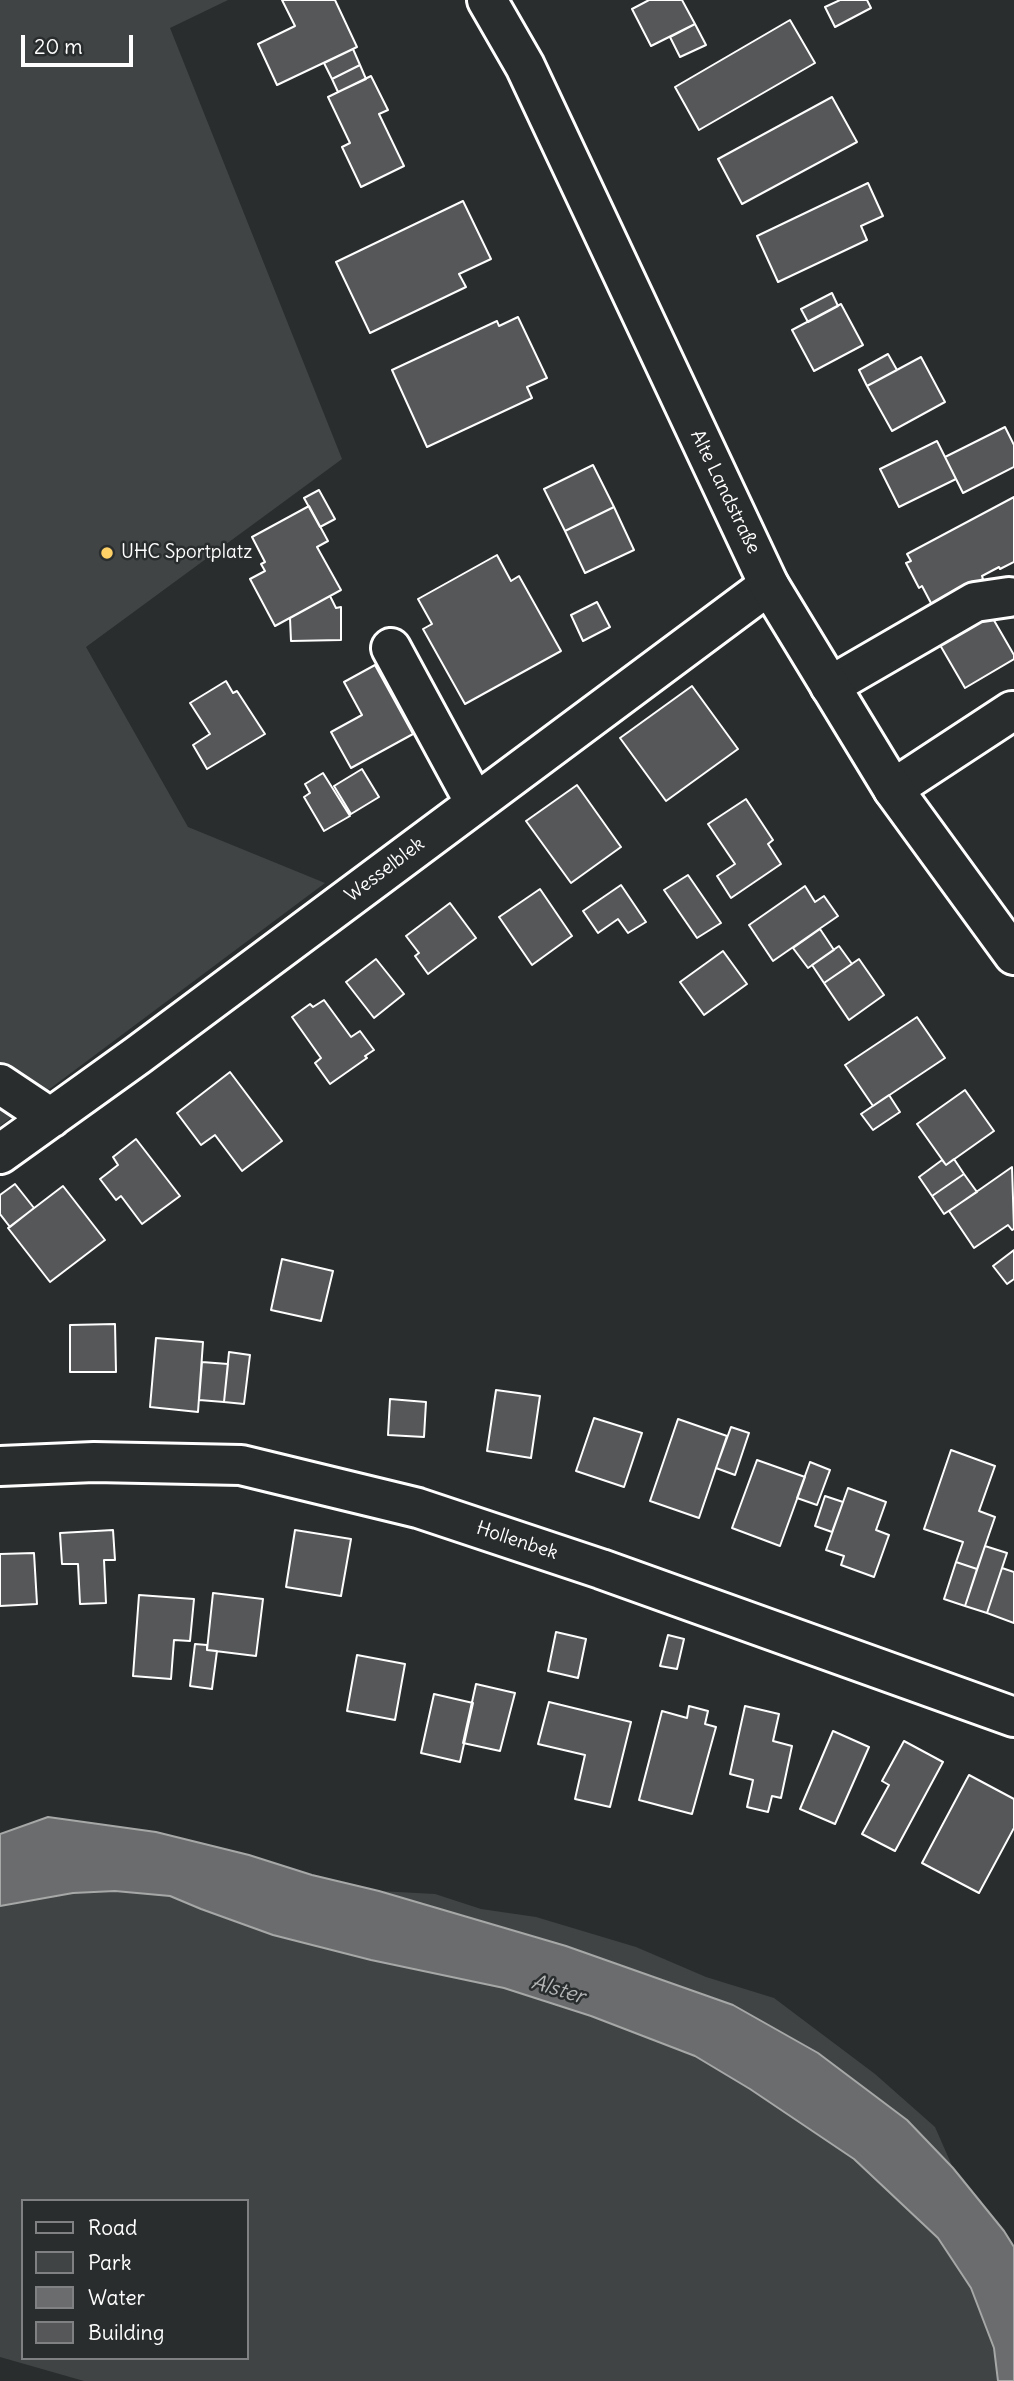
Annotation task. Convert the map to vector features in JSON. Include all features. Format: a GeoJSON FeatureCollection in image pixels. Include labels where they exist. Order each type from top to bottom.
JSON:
{"type":"FeatureCollection","features":[{"type":"Feature","properties":{"kind":"street","name":"Alte Landstraße"},"geometry":{"type":"LineString","coordinates":[[487,0],[525,66],[769,585],[892,789],[1014,955]]}},
{"type":"Feature","properties":{"kind":"street","name":"Wesselblek"},"geometry":{"type":"LineString","coordinates":[[0,1154],[769,585]]}},
{"type":"Feature","properties":{"kind":"street"},"geometry":{"type":"LineString","coordinates":[[830,686],[975,602],[1009,597]]}},
{"type":"Feature","properties":{"kind":"street"},"geometry":{"type":"LineString","coordinates":[[391,648],[475,803]]}},
{"type":"Feature","properties":{"kind":"street"},"geometry":{"type":"LineString","coordinates":[[892,789],[1012,711]]}},
{"type":"Feature","properties":{"kind":"street"},"geometry":{"type":"LineString","coordinates":[[0,1084],[51,1118]]}},
{"type":"Feature","properties":{"kind":"street","name":"Hollenbek"},"geometry":{"type":"LineString","coordinates":[[0,1466],[94,1462],[241,1465],[418,1508],[601,1569],[1014,1717]]}},
{"type":"Feature","properties":{"kind":"green space","name":"UHC Sportplatz"},"geometry":{"type":"Polygon","coordinates":[[[0,0],[228,0],[170,28],[342,459],[86,647],[188,827],[325,883],[0,1126],[0,0]]]}},
{"type":"Feature","properties":{"kind":"green space"},"geometry":{"type":"Polygon","coordinates":[[[48,1817],[156,1832],[249,1855],[312,1876],[379,1891],[435,1894],[481,1909],[536,1917],[636,1947],[706,1977],[774,1998],[875,2074],[935,2127],[953,2168],[1014,2247],[1014,2381],[84,2381],[0,2357],[0,1834],[48,1817]]]}},
{"type":"Feature","properties":{"kind":"water","name":"Alster"},"geometry":{"type":"Polygon","coordinates":[[[48,1817],[156,1832],[249,1855],[566,1946],[733,2005],[818,2053],[907,2120],[953,2168],[1014,2247],[1014,2381],[998,2381],[994,2348],[971,2288],[938,2238],[854,2159],[750,2089],[695,2056],[591,2016],[504,1988],[371,1960],[273,1935],[170,1896],[115,1891],[73,1893],[0,1906],[0,1834],[48,1817]]]}},
{"type":"Feature","properties":{"kind":"building"},"geometry":{"type":"Polygon","coordinates":[[[282,0],[335,0],[357,47],[277,85],[258,44],[295,26],[282,0]]]}},
{"type":"Feature","properties":{"kind":"building"},"geometry":{"type":"Polygon","coordinates":[[[649,0],[682,0],[695,24],[651,46],[632,9],[649,0]]]}},
{"type":"Feature","properties":{"kind":"building"},"geometry":{"type":"Polygon","coordinates":[[[840,0],[867,0],[871,8],[835,27],[825,7],[840,0]]]}},
{"type":"Feature","properties":{"kind":"building"},"geometry":{"type":"Polygon","coordinates":[[[790,20],[815,63],[699,130],[675,87],[790,20]]]}},
{"type":"Feature","properties":{"kind":"building"},"geometry":{"type":"Polygon","coordinates":[[[695,24],[706,45],[680,57],[670,37],[695,24]]]}},
{"type":"Feature","properties":{"kind":"building"},"geometry":{"type":"Polygon","coordinates":[[[353,49],[360,65],[332,79],[324,63],[353,49]]]}},
{"type":"Feature","properties":{"kind":"building"},"geometry":{"type":"Polygon","coordinates":[[[360,65],[366,79],[338,92],[332,79],[360,65]]]}},
{"type":"Feature","properties":{"kind":"building"},"geometry":{"type":"Polygon","coordinates":[[[371,76],[388,110],[379,114],[404,166],[361,187],[342,147],[350,143],[328,97],[371,76]]]}},
{"type":"Feature","properties":{"kind":"building"},"geometry":{"type":"Polygon","coordinates":[[[832,97],[857,142],[742,204],[718,159],[832,97]]]}},
{"type":"Feature","properties":{"kind":"building"},"geometry":{"type":"Polygon","coordinates":[[[868,183],[883,216],[861,226],[867,240],[778,282],[757,236],[868,183]]]}},
{"type":"Feature","properties":{"kind":"building"},"geometry":{"type":"Polygon","coordinates":[[[463,201],[491,259],[459,274],[466,287],[370,333],[336,262],[463,201]]]}},
{"type":"Feature","properties":{"kind":"building"},"geometry":{"type":"Polygon","coordinates":[[[832,293],[838,306],[808,322],[801,309],[832,293]]]}},
{"type":"Feature","properties":{"kind":"building"},"geometry":{"type":"Polygon","coordinates":[[[841,304],[863,345],[814,371],[792,330],[841,304]]]}},
{"type":"Feature","properties":{"kind":"building"},"geometry":{"type":"Polygon","coordinates":[[[518,317],[547,378],[527,387],[532,398],[427,447],[392,370],[497,321],[499,326],[518,317]]]}},
{"type":"Feature","properties":{"kind":"building"},"geometry":{"type":"Polygon","coordinates":[[[888,354],[897,370],[867,386],[859,370],[888,354]]]}},
{"type":"Feature","properties":{"kind":"building"},"geometry":{"type":"Polygon","coordinates":[[[921,357],[945,402],[892,431],[867,386],[921,357]]]}},
{"type":"Feature","properties":{"kind":"building"},"geometry":{"type":"Polygon","coordinates":[[[1005,427],[1014,445],[1014,467],[963,493],[945,457],[1005,427]]]}},
{"type":"Feature","properties":{"kind":"building"},"geometry":{"type":"Polygon","coordinates":[[[937,441],[956,479],[899,507],[880,469],[937,441]]]}},
{"type":"Feature","properties":{"kind":"building"},"geometry":{"type":"Polygon","coordinates":[[[593,465],[614,507],[565,531],[544,489],[593,465]]]}},
{"type":"Feature","properties":{"kind":"building"},"geometry":{"type":"Polygon","coordinates":[[[319,490],[335,519],[320,527],[304,498],[319,490]]]}},
{"type":"Feature","properties":{"kind":"building"},"geometry":{"type":"Polygon","coordinates":[[[1014,497],[1014,562],[1000,569],[999,567],[982,576],[983,579],[932,605],[922,586],[919,588],[906,563],[911,561],[907,554],[1014,497]]]}},
{"type":"Feature","properties":{"kind":"building"},"geometry":{"type":"Polygon","coordinates":[[[309,506],[328,541],[317,547],[341,590],[275,626],[250,579],[265,571],[261,564],[265,562],[252,537],[309,506]]]}},
{"type":"Feature","properties":{"kind":"building"},"geometry":{"type":"Polygon","coordinates":[[[614,507],[634,550],[585,573],[565,531],[614,507]]]}},
{"type":"Feature","properties":{"kind":"building"},"geometry":{"type":"Polygon","coordinates":[[[497,555],[511,581],[519,576],[561,651],[465,704],[423,629],[432,624],[418,599],[497,555]]]}},
{"type":"Feature","properties":{"kind":"building"},"geometry":{"type":"Polygon","coordinates":[[[330,596],[336,608],[341,607],[341,640],[291,641],[290,618],[330,596]]]}},
{"type":"Feature","properties":{"kind":"building"},"geometry":{"type":"Polygon","coordinates":[[[597,602],[610,627],[583,641],[571,615],[597,602]]]}},
{"type":"Feature","properties":{"kind":"building"},"geometry":{"type":"Polygon","coordinates":[[[988,610],[1014,659],[965,688],[933,633],[988,610]]]}},
{"type":"Feature","properties":{"kind":"building"},"geometry":{"type":"Polygon","coordinates":[[[375,665],[413,734],[351,768],[331,732],[362,715],[344,682],[375,665]]]}},
{"type":"Feature","properties":{"kind":"building"},"geometry":{"type":"Polygon","coordinates":[[[226,681],[233,693],[237,691],[265,734],[207,769],[193,745],[210,734],[190,703],[226,681]]]}},
{"type":"Feature","properties":{"kind":"building"},"geometry":{"type":"Polygon","coordinates":[[[692,686],[738,749],[666,801],[620,738],[692,686]]]}},
{"type":"Feature","properties":{"kind":"building"},"geometry":{"type":"Polygon","coordinates":[[[362,769],[379,797],[351,814],[334,786],[362,769]]]}},
{"type":"Feature","properties":{"kind":"building"},"geometry":{"type":"Polygon","coordinates":[[[323,773],[350,816],[324,831],[304,797],[310,793],[305,784],[323,773]]]}},
{"type":"Feature","properties":{"kind":"building"},"geometry":{"type":"Polygon","coordinates":[[[577,785],[621,847],[571,883],[526,821],[577,785]]]}},
{"type":"Feature","properties":{"kind":"building"},"geometry":{"type":"Polygon","coordinates":[[[746,799],[773,840],[768,844],[781,864],[731,898],[717,876],[735,864],[708,824],[746,799]]]}},
{"type":"Feature","properties":{"kind":"building"},"geometry":{"type":"Polygon","coordinates":[[[688,875],[721,923],[697,938],[664,890],[688,875]]]}},
{"type":"Feature","properties":{"kind":"building"},"geometry":{"type":"Polygon","coordinates":[[[621,885],[646,922],[628,933],[618,919],[598,933],[583,911],[621,885]]]}},
{"type":"Feature","properties":{"kind":"building"},"geometry":{"type":"Polygon","coordinates":[[[805,886],[815,902],[824,896],[838,916],[773,961],[749,925],[805,886]]]}},
{"type":"Feature","properties":{"kind":"building"},"geometry":{"type":"Polygon","coordinates":[[[540,889],[572,936],[532,965],[499,917],[540,889]]]}},
{"type":"Feature","properties":{"kind":"building"},"geometry":{"type":"Polygon","coordinates":[[[450,903],[476,938],[428,974],[415,956],[419,953],[406,936],[450,903]]]}},
{"type":"Feature","properties":{"kind":"building"},"geometry":{"type":"Polygon","coordinates":[[[820,929],[834,950],[808,968],[793,948],[820,929]]]}},
{"type":"Feature","properties":{"kind":"building"},"geometry":{"type":"Polygon","coordinates":[[[839,946],[852,964],[824,983],[812,965],[839,946]]]}},
{"type":"Feature","properties":{"kind":"building"},"geometry":{"type":"Polygon","coordinates":[[[723,951],[747,984],[704,1015],[680,982],[723,951]]]}},
{"type":"Feature","properties":{"kind":"building"},"geometry":{"type":"Polygon","coordinates":[[[376,959],[404,994],[374,1018],[346,982],[376,959]]]}},
{"type":"Feature","properties":{"kind":"building"},"geometry":{"type":"Polygon","coordinates":[[[859,959],[884,995],[849,1020],[824,983],[859,959]]]}},
{"type":"Feature","properties":{"kind":"building"},"geometry":{"type":"Polygon","coordinates":[[[324,1000],[351,1037],[360,1031],[374,1050],[330,1084],[315,1063],[321,1058],[292,1017],[310,1004],[313,1007],[324,1000]]]}},
{"type":"Feature","properties":{"kind":"building"},"geometry":{"type":"Polygon","coordinates":[[[917,1017],[945,1058],[873,1106],[845,1065],[917,1017]]]}},
{"type":"Feature","properties":{"kind":"building"},"geometry":{"type":"Polygon","coordinates":[[[230,1072],[282,1141],[242,1171],[215,1135],[201,1145],[177,1113],[230,1072]]]}},
{"type":"Feature","properties":{"kind":"building"},"geometry":{"type":"Polygon","coordinates":[[[965,1090],[994,1131],[946,1165],[917,1124],[965,1090]]]}},
{"type":"Feature","properties":{"kind":"building"},"geometry":{"type":"Polygon","coordinates":[[[889,1095],[900,1112],[873,1130],[861,1114],[889,1095]]]}},
{"type":"Feature","properties":{"kind":"building"},"geometry":{"type":"Polygon","coordinates":[[[136,1139],[180,1196],[142,1224],[121,1196],[116,1200],[100,1179],[118,1165],[113,1157],[136,1139]]]}},
{"type":"Feature","properties":{"kind":"building"},"geometry":{"type":"Polygon","coordinates":[[[954,1159],[964,1174],[932,1196],[919,1177],[942,1160],[946,1165],[954,1159]]]}},
{"type":"Feature","properties":{"kind":"building"},"geometry":{"type":"Polygon","coordinates":[[[1012,1167],[1014,1229],[1008,1225],[974,1248],[949,1211],[1012,1167]]]}},
{"type":"Feature","properties":{"kind":"building"},"geometry":{"type":"Polygon","coordinates":[[[964,1174],[977,1192],[944,1214],[932,1196],[964,1174]]]}},
{"type":"Feature","properties":{"kind":"building"},"geometry":{"type":"Polygon","coordinates":[[[15,1184],[34,1208],[10,1227],[0,1214],[0,1195],[15,1184]]]}},
{"type":"Feature","properties":{"kind":"building"},"geometry":{"type":"Polygon","coordinates":[[[63,1186],[105,1240],[50,1282],[8,1228],[63,1186]]]}},
{"type":"Feature","properties":{"kind":"building"},"geometry":{"type":"Polygon","coordinates":[[[1014,1250],[1014,1279],[1007,1284],[993,1266],[1014,1250]]]}},
{"type":"Feature","properties":{"kind":"building"},"geometry":{"type":"Polygon","coordinates":[[[282,1259],[333,1271],[321,1321],[271,1310],[282,1259]]]}},
{"type":"Feature","properties":{"kind":"building"},"geometry":{"type":"Polygon","coordinates":[[[115,1324],[116,1372],[70,1372],[70,1325],[115,1324]]]}},
{"type":"Feature","properties":{"kind":"building"},"geometry":{"type":"Polygon","coordinates":[[[156,1338],[203,1342],[198,1412],[150,1407],[156,1338]]]}},
{"type":"Feature","properties":{"kind":"building"},"geometry":{"type":"Polygon","coordinates":[[[229,1352],[250,1355],[244,1404],[224,1402],[229,1352]]]}},
{"type":"Feature","properties":{"kind":"building"},"geometry":{"type":"Polygon","coordinates":[[[202,1362],[228,1364],[224,1402],[199,1400],[202,1362]]]}},
{"type":"Feature","properties":{"kind":"building"},"geometry":{"type":"Polygon","coordinates":[[[496,1390],[540,1396],[531,1458],[487,1451],[496,1390]]]}},
{"type":"Feature","properties":{"kind":"building"},"geometry":{"type":"Polygon","coordinates":[[[390,1399],[426,1402],[424,1437],[388,1435],[390,1399]]]}},
{"type":"Feature","properties":{"kind":"building"},"geometry":{"type":"Polygon","coordinates":[[[594,1418],[642,1433],[624,1487],[576,1471],[594,1418]]]}},
{"type":"Feature","properties":{"kind":"building"},"geometry":{"type":"Polygon","coordinates":[[[678,1419],[727,1436],[699,1518],[650,1501],[678,1419]]]}},
{"type":"Feature","properties":{"kind":"building"},"geometry":{"type":"Polygon","coordinates":[[[731,1427],[749,1433],[735,1475],[716,1468],[731,1427]]]}},
{"type":"Feature","properties":{"kind":"building"},"geometry":{"type":"Polygon","coordinates":[[[951,1450],[995,1466],[979,1511],[995,1517],[977,1569],[956,1562],[963,1542],[924,1529],[951,1450]]]}},
{"type":"Feature","properties":{"kind":"building"},"geometry":{"type":"Polygon","coordinates":[[[757,1460],[805,1477],[780,1546],[732,1528],[757,1460]]]}},
{"type":"Feature","properties":{"kind":"building"},"geometry":{"type":"Polygon","coordinates":[[[810,1462],[830,1470],[817,1505],[797,1498],[810,1462]]]}},
{"type":"Feature","properties":{"kind":"building"},"geometry":{"type":"Polygon","coordinates":[[[848,1488],[886,1502],[876,1530],[889,1535],[874,1577],[841,1565],[844,1556],[826,1550],[848,1488]]]}},
{"type":"Feature","properties":{"kind":"building"},"geometry":{"type":"Polygon","coordinates":[[[825,1496],[843,1502],[832,1532],[815,1526],[825,1496]]]}},
{"type":"Feature","properties":{"kind":"building"},"geometry":{"type":"Polygon","coordinates":[[[113,1530],[115,1560],[104,1560],[106,1603],[80,1604],[78,1564],[62,1564],[60,1533],[113,1530]]]}},
{"type":"Feature","properties":{"kind":"building"},"geometry":{"type":"Polygon","coordinates":[[[295,1530],[351,1539],[341,1596],[286,1587],[295,1530]]]}},
{"type":"Feature","properties":{"kind":"building"},"geometry":{"type":"Polygon","coordinates":[[[985,1546],[1007,1553],[987,1613],[965,1606],[985,1546]]]}},
{"type":"Feature","properties":{"kind":"building"},"geometry":{"type":"Polygon","coordinates":[[[34,1553],[37,1604],[0,1606],[0,1554],[34,1553]]]}},
{"type":"Feature","properties":{"kind":"building"},"geometry":{"type":"Polygon","coordinates":[[[956,1562],[977,1569],[965,1606],[944,1599],[956,1562]]]}},
{"type":"Feature","properties":{"kind":"building"},"geometry":{"type":"Polygon","coordinates":[[[1002,1568],[1014,1572],[1014,1623],[987,1613],[1002,1568]]]}},
{"type":"Feature","properties":{"kind":"building"},"geometry":{"type":"Polygon","coordinates":[[[213,1593],[263,1599],[256,1656],[207,1650],[213,1593]]]}},
{"type":"Feature","properties":{"kind":"building"},"geometry":{"type":"Polygon","coordinates":[[[139,1595],[194,1599],[190,1641],[174,1640],[171,1679],[133,1676],[139,1595]]]}},
{"type":"Feature","properties":{"kind":"building"},"geometry":{"type":"Polygon","coordinates":[[[556,1632],[586,1639],[578,1678],[548,1671],[556,1632]]]}},
{"type":"Feature","properties":{"kind":"building"},"geometry":{"type":"Polygon","coordinates":[[[668,1635],[684,1639],[677,1669],[660,1666],[668,1635]]]}},
{"type":"Feature","properties":{"kind":"building"},"geometry":{"type":"Polygon","coordinates":[[[195,1644],[207,1645],[207,1650],[217,1651],[212,1689],[190,1686],[195,1644]]]}},
{"type":"Feature","properties":{"kind":"building"},"geometry":{"type":"Polygon","coordinates":[[[357,1655],[405,1664],[395,1720],[347,1711],[357,1655]]]}},
{"type":"Feature","properties":{"kind":"building"},"geometry":{"type":"Polygon","coordinates":[[[476,1684],[515,1693],[500,1751],[463,1743],[476,1684]]]}},
{"type":"Feature","properties":{"kind":"building"},"geometry":{"type":"Polygon","coordinates":[[[434,1694],[473,1703],[460,1762],[421,1753],[434,1694]]]}},
{"type":"Feature","properties":{"kind":"building"},"geometry":{"type":"Polygon","coordinates":[[[549,1702],[631,1722],[610,1807],[575,1799],[585,1755],[538,1744],[549,1702]]]}},
{"type":"Feature","properties":{"kind":"building"},"geometry":{"type":"Polygon","coordinates":[[[689,1706],[708,1711],[705,1724],[716,1727],[692,1814],[639,1800],[662,1711],[687,1718],[689,1706]]]}},
{"type":"Feature","properties":{"kind":"building"},"geometry":{"type":"Polygon","coordinates":[[[745,1706],[779,1714],[773,1741],[792,1746],[781,1798],[772,1796],[768,1812],[747,1807],[753,1780],[730,1774],[745,1706]]]}},
{"type":"Feature","properties":{"kind":"building"},"geometry":{"type":"Polygon","coordinates":[[[833,1731],[869,1747],[835,1824],[800,1809],[833,1731]]]}},
{"type":"Feature","properties":{"kind":"building"},"geometry":{"type":"Polygon","coordinates":[[[904,1741],[943,1762],[895,1851],[862,1834],[889,1785],[882,1781],[904,1741]]]}},
{"type":"Feature","properties":{"kind":"building"},"geometry":{"type":"Polygon","coordinates":[[[969,1775],[1014,1799],[1014,1828],[979,1893],[922,1863],[969,1775]]]}},
{"type":"Feature","properties":{"kind":"place","name":"UHC Sportplatz"},"geometry":{"type":"Point","coordinates":[107,553]}}]}
